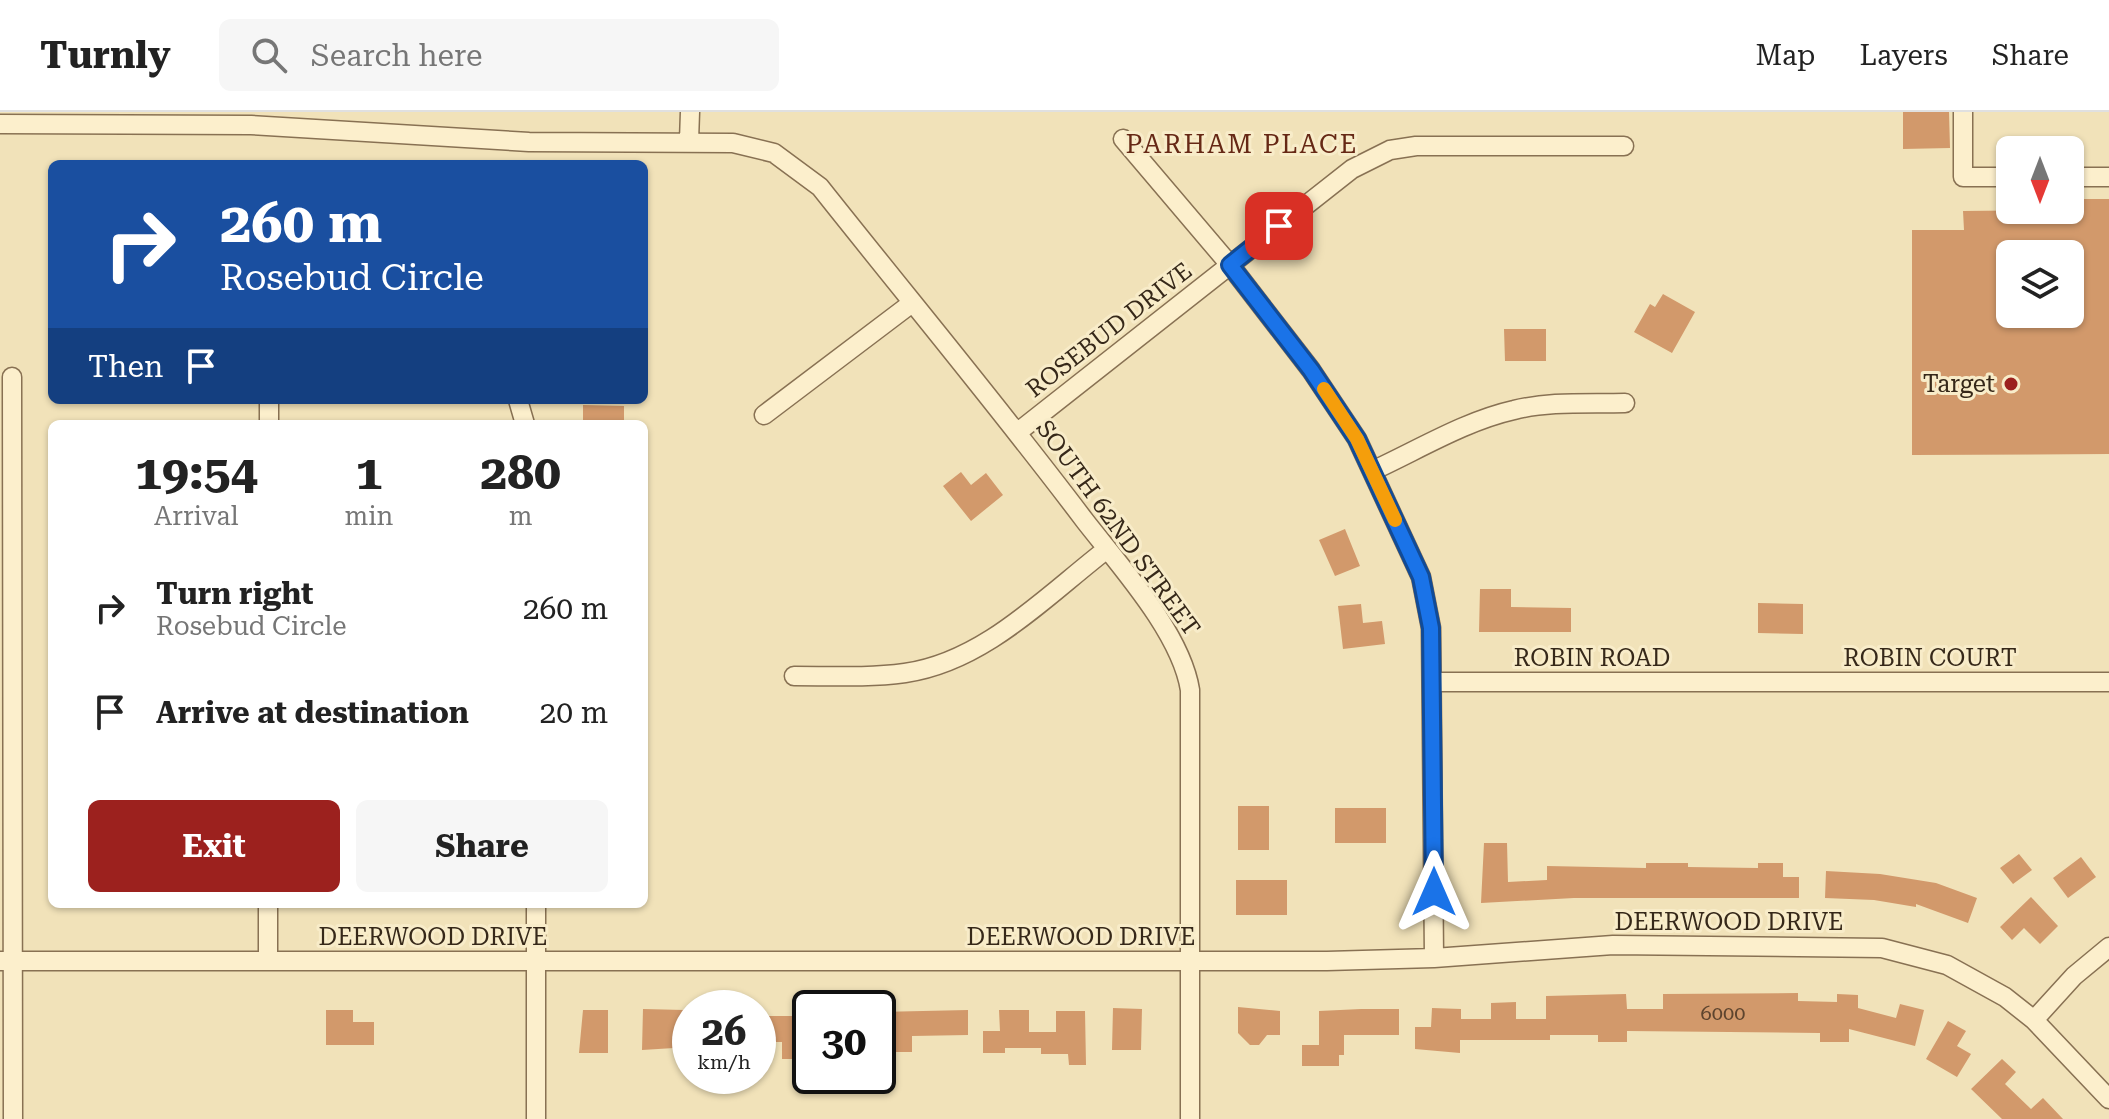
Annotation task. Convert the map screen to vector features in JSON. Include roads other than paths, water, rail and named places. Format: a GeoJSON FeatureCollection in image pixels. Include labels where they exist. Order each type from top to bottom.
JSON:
{"type":"FeatureCollection","features":[{"type":"Feature","properties":{"kind":"street"},"geometry":{"type":"LineString","coordinates":[[0,124],[330,128],[529,142],[689,141],[690,112]]}},
{"type":"Feature","properties":{"kind":"street"},"geometry":{"type":"LineString","coordinates":[[1963,112],[1963,177],[1996,177]]}},
{"type":"Feature","properties":{"kind":"street"},"geometry":{"type":"LineString","coordinates":[[1123,139],[1230,265],[1311,370],[1357,439],[1421,577],[1431,628],[1433,682],[1434,958]]}},
{"type":"Feature","properties":{"kind":"street","name":"SOUTH 62ND STREET"},"geometry":{"type":"LineString","coordinates":[[689,141],[733,143],[774,153],[820,187],[1018,432],[1172,639],[1188,674],[1190,690],[1190,1119]]}},
{"type":"Feature","properties":{"kind":"street","name":"ROSEBUD DRIVE"},"geometry":{"type":"LineString","coordinates":[[1018,432],[1352,169],[1390,150],[1416,146],[1624,146]]}},
{"type":"Feature","properties":{"kind":"street"},"geometry":{"type":"LineString","coordinates":[[2084,177],[2109,177]]}},
{"type":"Feature","properties":{"kind":"street"},"geometry":{"type":"LineString","coordinates":[[764,415],[912,303]]}},
{"type":"Feature","properties":{"kind":"street"},"geometry":{"type":"LineString","coordinates":[[12,377],[6,961],[13,1119]]}},
{"type":"Feature","properties":{"kind":"street"},"geometry":{"type":"LineString","coordinates":[[1372,471],[1481,421],[1514,410],[1547,405],[1625,403]]}},
{"type":"Feature","properties":{"kind":"street"},"geometry":{"type":"LineString","coordinates":[[794,676],[906,673],[962,656],[991,640],[1107,549]]}},
{"type":"Feature","properties":{"kind":"street","name":"ROBIN ROAD"},"geometry":{"type":"LineString","coordinates":[[1433,682],[1751,682]]}},
{"type":"Feature","properties":{"kind":"street","name":"ROBIN COURT"},"geometry":{"type":"LineString","coordinates":[[1751,682],[2109,682]]}},
{"type":"Feature","properties":{"kind":"street"},"geometry":{"type":"LineString","coordinates":[[268,908],[268,961]]}},
{"type":"Feature","properties":{"kind":"street"},"geometry":{"type":"LineString","coordinates":[[536,908],[536,1119]]}},
{"type":"Feature","properties":{"kind":"street","name":"DEERWOOD DRIVE"},"geometry":{"type":"LineString","coordinates":[[6,961],[1190,961],[1434,958],[1613,945],[1882,948],[1925,958],[1977,979],[2034,1020],[2109,1099]]}},
{"type":"Feature","properties":{"kind":"street"},"geometry":{"type":"LineString","coordinates":[[2034,1020],[2074,976],[2109,947]]}},
{"type":"Feature","properties":{"kind":"place","name":"Target"},"geometry":{"type":"Point","coordinates":[2011,384]}},
{"type":"Feature","properties":{"kind":"district","name":"PARHAM PLACE"},"geometry":{"type":"Point","coordinates":[1242,144]}}]}
